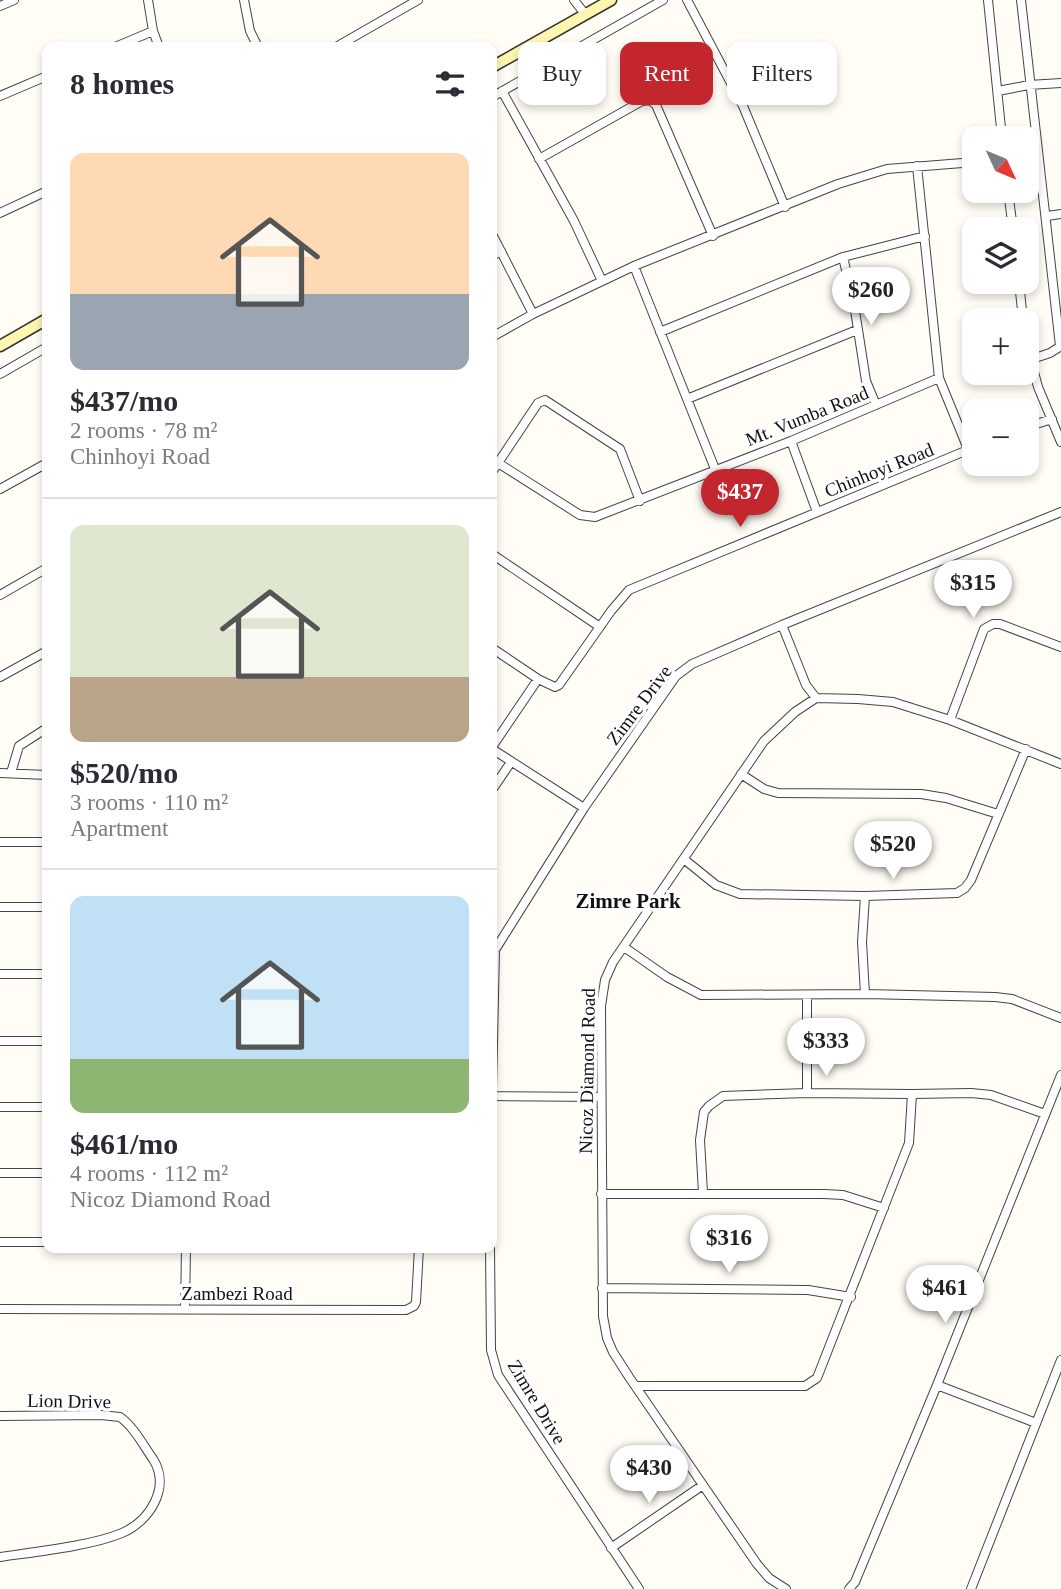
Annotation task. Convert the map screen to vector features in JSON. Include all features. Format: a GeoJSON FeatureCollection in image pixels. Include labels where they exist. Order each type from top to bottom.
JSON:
{"type":"FeatureCollection","features":[{"type":"Feature","properties":{"kind":"street"},"geometry":{"type":"LineString","coordinates":[[0,6],[14,0]]}},
{"type":"Feature","properties":{"kind":"street"},"geometry":{"type":"LineString","coordinates":[[148,0],[157,42]]}},
{"type":"Feature","properties":{"kind":"street"},"geometry":{"type":"LineString","coordinates":[[244,0],[250,31],[256,42]]}},
{"type":"Feature","properties":{"kind":"street"},"geometry":{"type":"LineString","coordinates":[[345,42],[418,0]]}},
{"type":"Feature","properties":{"kind":"street"},"geometry":{"type":"LineString","coordinates":[[574,0],[585,14]]}},
{"type":"Feature","properties":{"kind":"street"},"geometry":{"type":"LineString","coordinates":[[497,65],[611,0]]}},
{"type":"Feature","properties":{"kind":"street"},"geometry":{"type":"LineString","coordinates":[[497,94],[663,0]]}},
{"type":"Feature","properties":{"kind":"street"},"geometry":{"type":"LineString","coordinates":[[687,0],[743,106],[785,206]]}},
{"type":"Feature","properties":{"kind":"street"},"geometry":{"type":"LineString","coordinates":[[988,0],[1001,126]]}},
{"type":"Feature","properties":{"kind":"street"},"geometry":{"type":"LineString","coordinates":[[1021,0],[1061,346],[1039,357]]}},
{"type":"Feature","properties":{"kind":"street"},"geometry":{"type":"LineString","coordinates":[[127,42],[153,31]]}},
{"type":"Feature","properties":{"kind":"street"},"geometry":{"type":"LineString","coordinates":[[0,96],[42,78]]}},
{"type":"Feature","properties":{"kind":"street"},"geometry":{"type":"LineString","coordinates":[[998,91],[1061,83]]}},
{"type":"Feature","properties":{"kind":"street"},"geometry":{"type":"LineString","coordinates":[[502,91],[574,221],[602,281]]}},
{"type":"Feature","properties":{"kind":"street"},"geometry":{"type":"LineString","coordinates":[[539,159],[642,101],[650,100],[656,106],[713,236]]}},
{"type":"Feature","properties":{"kind":"street"},"geometry":{"type":"LineString","coordinates":[[497,334],[634,266],[850,181],[887,169],[962,163]]}},
{"type":"Feature","properties":{"kind":"street"},"geometry":{"type":"LineString","coordinates":[[917,166],[939,378],[962,427]]}},
{"type":"Feature","properties":{"kind":"street"},"geometry":{"type":"LineString","coordinates":[[0,213],[42,193]]}},
{"type":"Feature","properties":{"kind":"street"},"geometry":{"type":"LineString","coordinates":[[1047,216],[1061,214]]}},
{"type":"Feature","properties":{"kind":"street"},"geometry":{"type":"LineString","coordinates":[[660,332],[843,257],[925,236]]}},
{"type":"Feature","properties":{"kind":"street"},"geometry":{"type":"LineString","coordinates":[[497,243],[533,314]]}},
{"type":"Feature","properties":{"kind":"street"},"geometry":{"type":"LineString","coordinates":[[497,253],[501,251]]}},
{"type":"Feature","properties":{"kind":"street"},"geometry":{"type":"LineString","coordinates":[[843,257],[854,304],[866,381],[876,405]]}},
{"type":"Feature","properties":{"kind":"street"},"geometry":{"type":"LineString","coordinates":[[634,266],[715,469]]}},
{"type":"Feature","properties":{"kind":"street"},"geometry":{"type":"LineString","coordinates":[[0,346],[42,322]]}},
{"type":"Feature","properties":{"kind":"street"},"geometry":{"type":"LineString","coordinates":[[687,399],[857,330]]}},
{"type":"Feature","properties":{"kind":"street"},"geometry":{"type":"LineString","coordinates":[[0,374],[42,350]]}},
{"type":"Feature","properties":{"kind":"street","name":"Mt. Vumba Road"},"geometry":{"type":"LineString","coordinates":[[498,463],[580,515],[595,517],[791,441],[939,378]]}},
{"type":"Feature","properties":{"kind":"street"},"geometry":{"type":"LineString","coordinates":[[1039,385],[1061,442]]}},
{"type":"Feature","properties":{"kind":"street"},"geometry":{"type":"LineString","coordinates":[[498,463],[538,403],[545,400],[620,449],[640,501]]}},
{"type":"Feature","properties":{"kind":"street"},"geometry":{"type":"LineString","coordinates":[[1039,424],[1052,419]]}},
{"type":"Feature","properties":{"kind":"street"},"geometry":{"type":"LineString","coordinates":[[791,441],[817,512]]}},
{"type":"Feature","properties":{"kind":"street","name":"Chinhoyi Road"},"geometry":{"type":"LineString","coordinates":[[538,679],[550,686],[559,685],[629,590],[962,452]]}},
{"type":"Feature","properties":{"kind":"street"},"geometry":{"type":"LineString","coordinates":[[0,489],[42,466]]}},
{"type":"Feature","properties":{"kind":"street","name":"Zimre Drive"},"geometry":{"type":"LineString","coordinates":[[497,947],[584,808],[676,676],[692,664],[782,625],[1061,512]]}},
{"type":"Feature","properties":{"kind":"street"},"geometry":{"type":"LineString","coordinates":[[497,557],[600,627]]}},
{"type":"Feature","properties":{"kind":"street"},"geometry":{"type":"LineString","coordinates":[[0,595],[42,571]]}},
{"type":"Feature","properties":{"kind":"street"},"geometry":{"type":"LineString","coordinates":[[950,720],[984,629],[1000,624],[1061,647]]}},
{"type":"Feature","properties":{"kind":"street"},"geometry":{"type":"LineString","coordinates":[[782,625],[806,685],[816,698],[893,702],[950,720],[1061,764]]}},
{"type":"Feature","properties":{"kind":"street"},"geometry":{"type":"LineString","coordinates":[[497,651],[538,679],[497,740]]}},
{"type":"Feature","properties":{"kind":"street"},"geometry":{"type":"LineString","coordinates":[[0,677],[42,654]]}},
{"type":"Feature","properties":{"kind":"street","name":"Nicoz Diamond Road"},"geometry":{"type":"LineString","coordinates":[[786,1589],[757,1564],[613,1352],[607,1338],[602,1288],[603,989],[613,962],[764,741],[795,712],[816,698]]}},
{"type":"Feature","properties":{"kind":"street"},"geometry":{"type":"LineString","coordinates":[[11,773],[19,746],[42,731]]}},
{"type":"Feature","properties":{"kind":"street"},"geometry":{"type":"LineString","coordinates":[[685,860],[716,885],[740,894],[865,896],[957,893],[965,888],[1026,749]]}},
{"type":"Feature","properties":{"kind":"street"},"geometry":{"type":"LineString","coordinates":[[497,752],[584,808]]}},
{"type":"Feature","properties":{"kind":"street"},"geometry":{"type":"LineString","coordinates":[[497,783],[511,762]]}},
{"type":"Feature","properties":{"kind":"street"},"geometry":{"type":"LineString","coordinates":[[0,773],[42,775]]}},
{"type":"Feature","properties":{"kind":"street"},"geometry":{"type":"LineString","coordinates":[[741,774],[764,789],[778,793],[921,794],[998,814]]}},
{"type":"Feature","properties":{"kind":"street"},"geometry":{"type":"LineString","coordinates":[[0,842],[42,842]]}},
{"type":"Feature","properties":{"kind":"street"},"geometry":{"type":"LineString","coordinates":[[865,896],[862,942],[865,994]]}},
{"type":"Feature","properties":{"kind":"street"},"geometry":{"type":"LineString","coordinates":[[0,908],[42,907]]}},
{"type":"Feature","properties":{"kind":"street"},"geometry":{"type":"LineString","coordinates":[[624,947],[667,977],[701,995],[865,994],[1013,999],[1061,1018]]}},
{"type":"Feature","properties":{"kind":"street"},"geometry":{"type":"LineString","coordinates":[[0,974],[42,974]]}},
{"type":"Feature","properties":{"kind":"street"},"geometry":{"type":"LineString","coordinates":[[807,996],[807,1093]]}},
{"type":"Feature","properties":{"kind":"street"},"geometry":{"type":"LineString","coordinates":[[0,1041],[42,1041]]}},
{"type":"Feature","properties":{"kind":"street"},"geometry":{"type":"LineString","coordinates":[[849,1589],[855,1582],[937,1385],[1061,1075]]}},
{"type":"Feature","properties":{"kind":"street"},"geometry":{"type":"LineString","coordinates":[[703,1193],[700,1140],[704,1112],[723,1096],[971,1093],[991,1095],[1045,1114]]}},
{"type":"Feature","properties":{"kind":"street"},"geometry":{"type":"LineString","coordinates":[[636,1386],[809,1384],[817,1378],[851,1297],[909,1143],[912,1094]]}},
{"type":"Feature","properties":{"kind":"street"},"geometry":{"type":"LineString","coordinates":[[497,1096],[601,1097]]}},
{"type":"Feature","properties":{"kind":"street"},"geometry":{"type":"LineString","coordinates":[[0,1107],[42,1107]]}},
{"type":"Feature","properties":{"kind":"street"},"geometry":{"type":"LineString","coordinates":[[0,1173],[42,1173]]}},
{"type":"Feature","properties":{"kind":"street"},"geometry":{"type":"LineString","coordinates":[[601,1194],[843,1195],[884,1209]]}},
{"type":"Feature","properties":{"kind":"street"},"geometry":{"type":"LineString","coordinates":[[0,1242],[42,1242]]}},
{"type":"Feature","properties":{"kind":"street"},"geometry":{"type":"LineString","coordinates":[[185,1309],[186,1253]]}},
{"type":"Feature","properties":{"kind":"street","name":"Zambezi Road"},"geometry":{"type":"LineString","coordinates":[[0,1310],[410,1309],[416,1302],[419,1253]]}},
{"type":"Feature","properties":{"kind":"street","name":"Zimre Drive"},"geometry":{"type":"LineString","coordinates":[[490,1253],[491,1350],[498,1375],[639,1589]]}},
{"type":"Feature","properties":{"kind":"street"},"geometry":{"type":"LineString","coordinates":[[602,1288],[808,1290],[851,1297]]}},
{"type":"Feature","properties":{"kind":"street"},"geometry":{"type":"LineString","coordinates":[[971,1589],[1061,1360]]}},
{"type":"Feature","properties":{"kind":"street"},"geometry":{"type":"LineString","coordinates":[[937,1385],[1037,1423]]}},
{"type":"Feature","properties":{"kind":"street","name":"Lion Drive"},"geometry":{"type":"LineString","coordinates":[[0,1416],[120,1417],[141,1443],[161,1475],[154,1505],[123,1533],[0,1557]]}},
{"type":"Feature","properties":{"kind":"street"},"geometry":{"type":"LineString","coordinates":[[611,1548],[703,1486]]}},
{"type":"Feature","properties":{"kind":"district","name":"Zimre Park"},"geometry":{"type":"Point","coordinates":[628,901]}}]}
